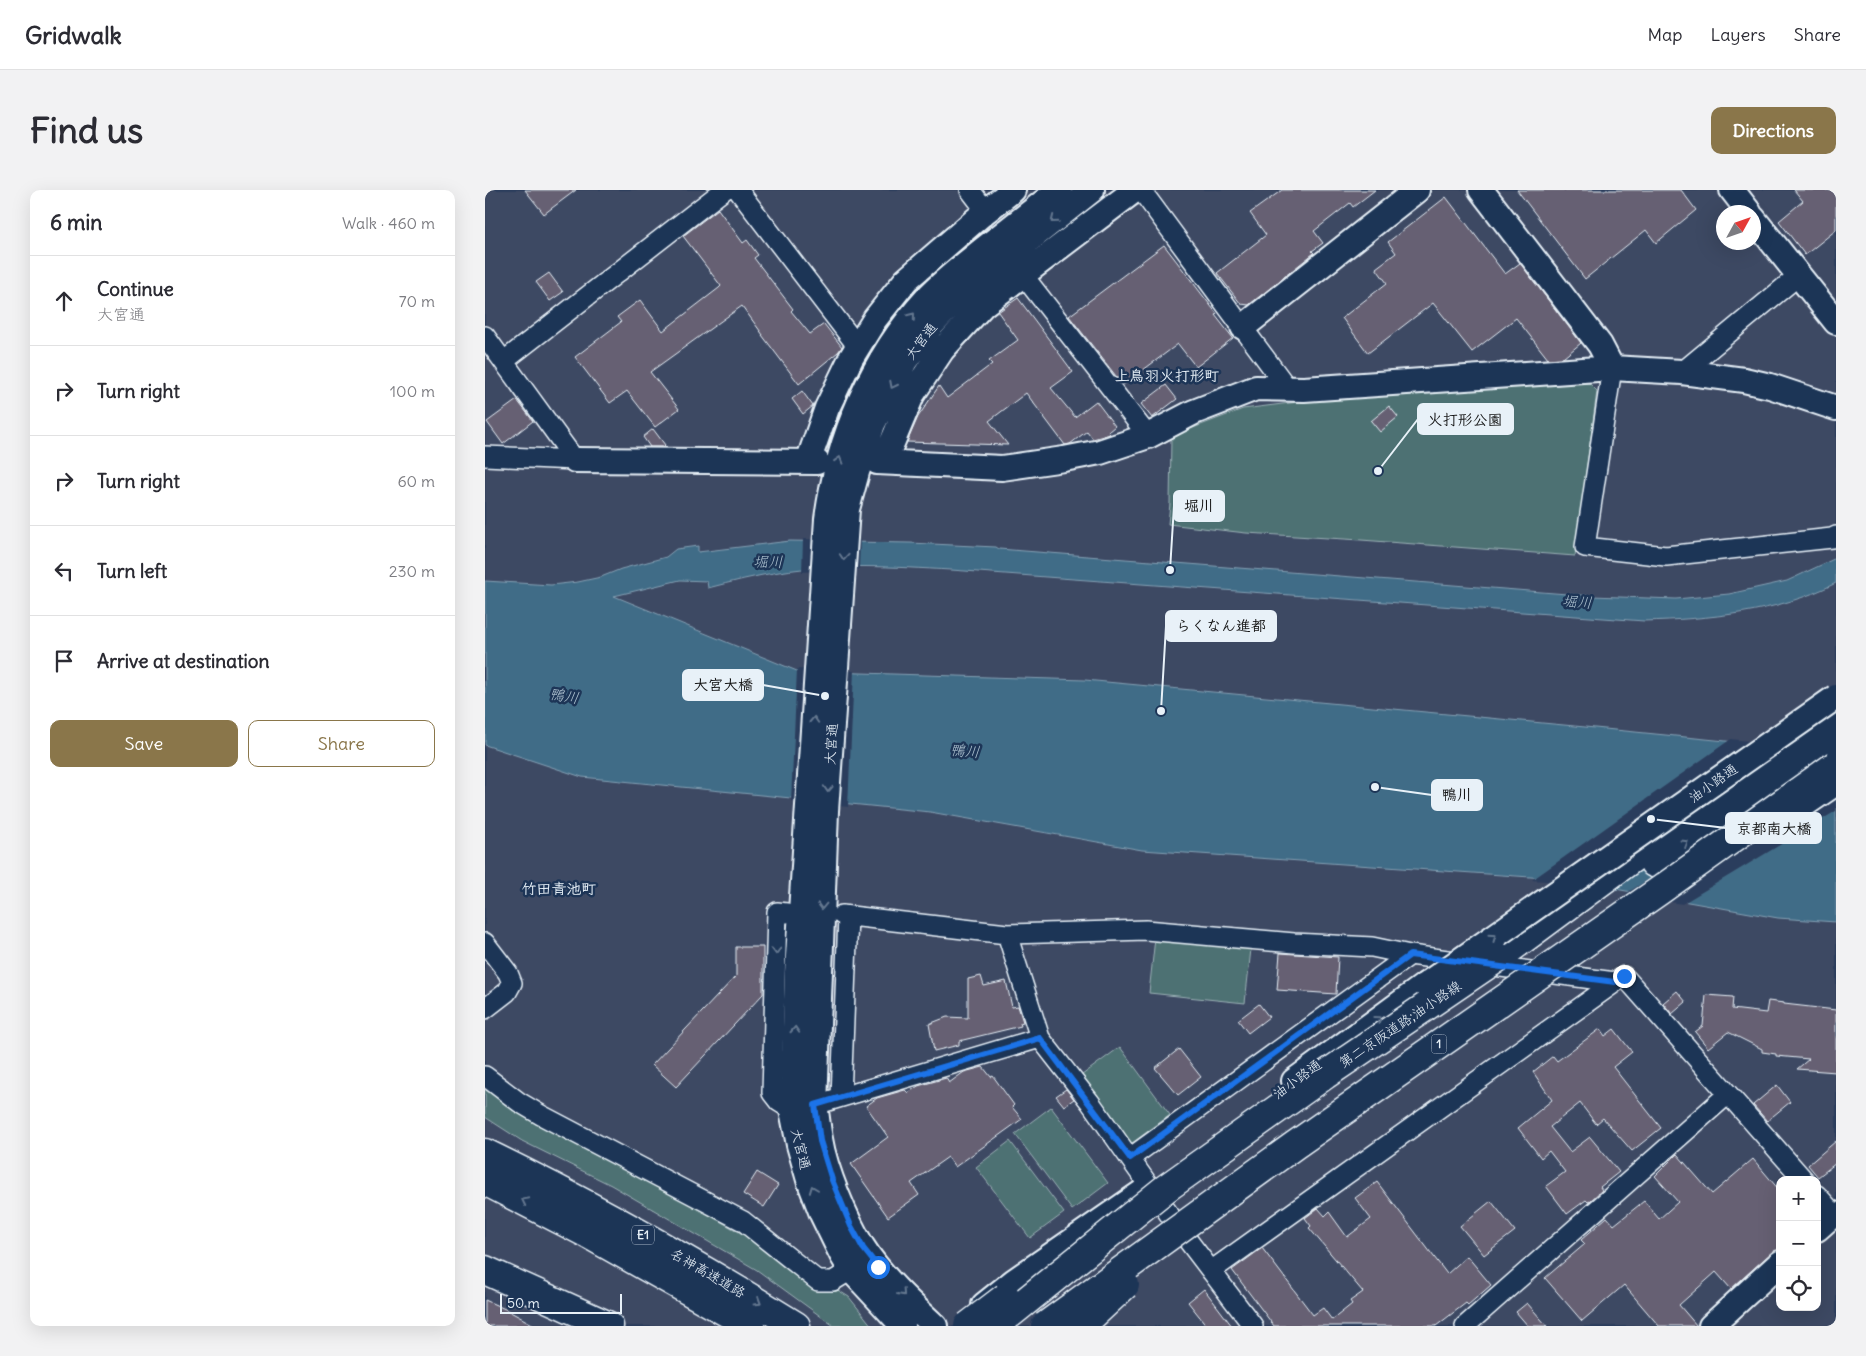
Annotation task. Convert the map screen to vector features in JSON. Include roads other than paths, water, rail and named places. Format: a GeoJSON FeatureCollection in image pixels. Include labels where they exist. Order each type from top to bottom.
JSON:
{"type":"FeatureCollection","features":[{"type":"Feature","properties":{"kind":"main road","name":"第二京阪道路;油小路線"},"geometry":{"type":"LineString","coordinates":[[995,1326],[1158,1188],[1499,957],[1714,798],[1836,713]]}},
{"type":"Feature","properties":{"kind":"main road"},"geometry":{"type":"LineString","coordinates":[[1499,957],[1711,827],[1836,739]]}},
{"type":"Feature","properties":{"kind":"main road","name":"1"},"geometry":{"type":"LineString","coordinates":[[1045,1326],[1186,1228],[1303,1140],[1659,891],[1836,764]]}},
{"type":"Feature","properties":{"kind":"main road"},"geometry":{"type":"LineString","coordinates":[[485,1135],[685,1255],[725,1282]]}},
{"type":"Feature","properties":{"kind":"main road","name":"名神高速道路"},"geometry":{"type":"LineString","coordinates":[[485,1153],[645,1236],[796,1326]]}},
{"type":"Feature","properties":{"kind":"main road","name":"名神高速道路"},"geometry":{"type":"LineString","coordinates":[[485,1181],[589,1234],[751,1326]]}},
{"type":"Feature","properties":{"kind":"main road"},"geometry":{"type":"LineString","coordinates":[[968,1326],[1036,1274],[1158,1188]]}},
{"type":"Feature","properties":{"kind":"main road"},"geometry":{"type":"LineString","coordinates":[[485,1201],[609,1262],[747,1326]]}},
{"type":"Feature","properties":{"kind":"main road"},"geometry":{"type":"LineString","coordinates":[[1081,1326],[1186,1228]]}},
{"type":"Feature","properties":{"kind":"main road"},"geometry":{"type":"LineString","coordinates":[[485,1270],[599,1324]]}},
{"type":"Feature","properties":{"kind":"street"},"geometry":{"type":"LineString","coordinates":[[504,361],[724,190]]}},
{"type":"Feature","properties":{"kind":"street"},"geometry":{"type":"LineString","coordinates":[[737,190],[858,347]]}},
{"type":"Feature","properties":{"kind":"street"},"geometry":{"type":"LineString","coordinates":[[970,190],[986,211]]}},
{"type":"Feature","properties":{"kind":"street"},"geometry":{"type":"LineString","coordinates":[[485,456],[575,460],[813,462],[827,408],[858,347],[875,319],[906,280],[1013,190]]}},
{"type":"Feature","properties":{"kind":"street","name":"大宮通"},"geometry":{"type":"LineString","coordinates":[[935,1326],[878,1267],[863,1248],[851,1226],[832,1180],[820,1141],[815,1105],[815,857],[838,508],[835,472],[850,424],[868,382],[899,333],[927,298],[956,272],[1059,190]]}},
{"type":"Feature","properties":{"kind":"street","name":"大宮通"},"geometry":{"type":"LineString","coordinates":[[838,508],[857,472],[873,424],[905,361],[931,326],[961,294],[1092,190]]}},
{"type":"Feature","properties":{"kind":"street"},"geometry":{"type":"LineString","coordinates":[[1135,190],[983,305],[942,350],[912,395],[881,462],[1002,468],[1100,452],[1148,436],[1194,412],[1256,388],[1304,390],[1612,368],[1682,372],[1744,380],[1770,386],[1836,408]]}},
{"type":"Feature","properties":{"kind":"street"},"geometry":{"type":"LineString","coordinates":[[1141,190],[1288,389]]}},
{"type":"Feature","properties":{"kind":"street"},"geometry":{"type":"LineString","coordinates":[[1243,327],[1417,190]]}},
{"type":"Feature","properties":{"kind":"street"},"geometry":{"type":"LineString","coordinates":[[1481,190],[1600,345],[1612,368],[1585,547],[1666,556],[1835,541]]}},
{"type":"Feature","properties":{"kind":"street"},"geometry":{"type":"LineString","coordinates":[[1732,190],[1744,205]]}},
{"type":"Feature","properties":{"kind":"street"},"geometry":{"type":"LineString","coordinates":[[1761,228],[1836,322]]}},
{"type":"Feature","properties":{"kind":"street"},"geometry":{"type":"LineString","coordinates":[[1023,275],[1148,436]]}},
{"type":"Feature","properties":{"kind":"street"},"geometry":{"type":"LineString","coordinates":[[1682,372],[1799,275]]}},
{"type":"Feature","properties":{"kind":"street"},"geometry":{"type":"LineString","coordinates":[[485,336],[575,460]]}},
{"type":"Feature","properties":{"kind":"street","name":"油小路通"},"geometry":{"type":"LineString","coordinates":[[957,1326],[1014,1281],[1158,1188],[1425,985],[1836,697]]}},
{"type":"Feature","properties":{"kind":"street"},"geometry":{"type":"LineString","coordinates":[[1057,1326],[1186,1228],[1836,783]]}},
{"type":"Feature","properties":{"kind":"street","name":"大宮通"},"geometry":{"type":"LineString","coordinates":[[815,857],[797,972],[792,1110],[799,1146],[809,1180],[828,1227],[851,1270],[903,1326]]}},
{"type":"Feature","properties":{"kind":"street"},"geometry":{"type":"LineString","coordinates":[[787,913],[777,912],[772,1093],[779,1102],[792,1110]]}},
{"type":"Feature","properties":{"kind":"street"},"geometry":{"type":"LineString","coordinates":[[841,1097],[845,916],[1007,934],[1146,930],[1294,943],[1372,947],[1410,955],[1615,982]]}},
{"type":"Feature","properties":{"kind":"street"},"geometry":{"type":"LineString","coordinates":[[1007,934],[1040,1038],[1130,1158],[1158,1188],[1186,1228],[1211,1271],[1253,1326]]}},
{"type":"Feature","properties":{"kind":"street"},"geometry":{"type":"LineString","coordinates":[[485,942],[508,973],[511,983],[507,992],[485,1009]]}},
{"type":"Feature","properties":{"kind":"street"},"geometry":{"type":"LineString","coordinates":[[1130,1158],[1410,955]]}},
{"type":"Feature","properties":{"kind":"street"},"geometry":{"type":"LineString","coordinates":[[1211,1271],[1624,976],[1800,1176]]}},
{"type":"Feature","properties":{"kind":"street"},"geometry":{"type":"LineString","coordinates":[[815,1105],[1040,1038]]}},
{"type":"Feature","properties":{"kind":"street"},"geometry":{"type":"LineString","coordinates":[[485,1076],[519,1102],[541,1115],[743,1221],[818,1281],[833,1281],[851,1270]]}},
{"type":"Feature","properties":{"kind":"street"},"geometry":{"type":"LineString","coordinates":[[1465,1326],[1728,1094]]}},
{"type":"Feature","properties":{"kind":"street"},"geometry":{"type":"LineString","coordinates":[[1821,1203],[1829,1218]]}},
{"type":"Feature","properties":{"kind":"street"},"geometry":{"type":"LineString","coordinates":[[1711,1326],[1777,1266]]}},
{"type":"Feature","properties":{"kind":"water"},"geometry":{"type":"Polygon","coordinates":[[[790,541],[996,547],[999,549],[1592,596],[1676,599],[1729,594],[1787,581],[1836,558],[1836,583],[1790,601],[1766,608],[1718,616],[1644,621],[951,570],[887,567],[800,569],[761,575],[708,588],[707,581],[680,580],[614,596],[797,671],[1085,680],[1836,752],[1836,922],[1778,918],[1559,879],[1142,850],[930,812],[582,777],[485,745],[485,581],[551,585],[578,582],[666,557],[676,549],[698,546],[698,552],[790,541]]]}},
{"type":"Feature","properties":{"kind":"place","name":"火打形公園"},"geometry":{"type":"Point","coordinates":[1378,471]}},
{"type":"Feature","properties":{"kind":"place","name":"堀川"},"geometry":{"type":"Point","coordinates":[1170,570]}},
{"type":"Feature","properties":{"kind":"place","name":"大宮大橋"},"geometry":{"type":"Point","coordinates":[825,696]}},
{"type":"Feature","properties":{"kind":"place","name":"らくなん進都"},"geometry":{"type":"Point","coordinates":[1161,711]}},
{"type":"Feature","properties":{"kind":"place","name":"鴨川"},"geometry":{"type":"Point","coordinates":[1375,787]}},
{"type":"Feature","properties":{"kind":"place","name":"京都南大橋"},"geometry":{"type":"Point","coordinates":[1651,819]}},
{"type":"Feature","properties":{"kind":"district","name":"上鳥羽火打形町"},"geometry":{"type":"Point","coordinates":[1167,376]}},
{"type":"Feature","properties":{"kind":"district","name":"竹田青池町"},"geometry":{"type":"Point","coordinates":[559,889]}}]}
